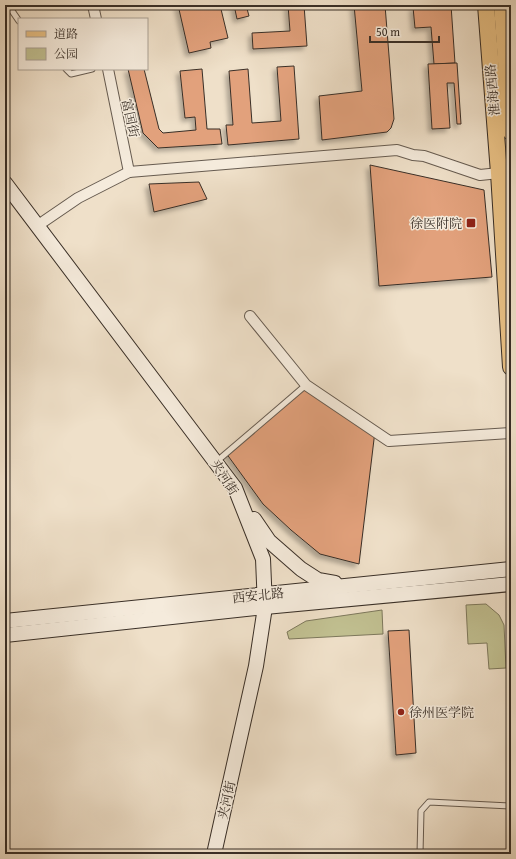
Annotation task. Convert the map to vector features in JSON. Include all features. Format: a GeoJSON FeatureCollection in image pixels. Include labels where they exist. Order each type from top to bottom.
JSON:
{"type":"FeatureCollection","features":[{"type":"Feature","properties":{"kind":"main road","name":"淮海西路"},"geometry":{"type":"LineString","coordinates":[[486,5],[499,173],[511,367]]}},
{"type":"Feature","properties":{"kind":"main road","name":"淮海西路"},"geometry":{"type":"LineString","coordinates":[[502,5],[508,51],[511,132]]}},
{"type":"Feature","properties":{"kind":"main road","name":"夹河街"},"geometry":{"type":"LineString","coordinates":[[5,183],[235,488],[263,559],[265,600],[256,666],[214,854]]}},
{"type":"Feature","properties":{"kind":"main road"},"geometry":{"type":"LineString","coordinates":[[235,488],[268,541],[301,569],[318,580],[349,586]]}},
{"type":"Feature","properties":{"kind":"main road","name":"西安北路"},"geometry":{"type":"LineString","coordinates":[[5,635],[265,600],[349,586],[511,569]]}},
{"type":"Feature","properties":{"kind":"main road","name":"西安北路"},"geometry":{"type":"LineString","coordinates":[[5,622],[265,600],[511,584]]}},
{"type":"Feature","properties":{"kind":"street"},"geometry":{"type":"LineString","coordinates":[[93,5],[96,18]]}},
{"type":"Feature","properties":{"kind":"street","name":"富国街"},"geometry":{"type":"LineString","coordinates":[[108,70],[129,172]]}},
{"type":"Feature","properties":{"kind":"street"},"geometry":{"type":"LineString","coordinates":[[37,226],[78,198],[129,172],[398,150],[413,155],[424,156],[480,175],[499,173]]}},
{"type":"Feature","properties":{"kind":"street"},"geometry":{"type":"LineString","coordinates":[[250,316],[306,384],[389,440],[511,433]]}},
{"type":"Feature","properties":{"kind":"lane"},"geometry":{"type":"LineString","coordinates":[[8,5],[18,20]]}},
{"type":"Feature","properties":{"kind":"lane"},"geometry":{"type":"LineString","coordinates":[[67,70],[71,74],[88,70]]}},
{"type":"Feature","properties":{"kind":"lane"},"geometry":{"type":"LineString","coordinates":[[216,463],[306,384]]}},
{"type":"Feature","properties":{"kind":"lane"},"geometry":{"type":"LineString","coordinates":[[420,854],[421,812],[429,802],[511,806]]}},
{"type":"Feature","properties":{"kind":"green space"},"geometry":{"type":"Polygon","coordinates":[[[486,604],[499,615],[504,625],[506,668],[489,669],[487,643],[468,644],[466,605],[486,604]]]}},
{"type":"Feature","properties":{"kind":"green space"},"geometry":{"type":"Polygon","coordinates":[[[382,610],[383,634],[289,639],[287,632],[306,621],[382,610]]]}},
{"type":"Feature","properties":{"kind":"building"},"geometry":{"type":"Polygon","coordinates":[[[178,5],[220,5],[228,38],[210,42],[211,48],[189,53],[178,5]]]}},
{"type":"Feature","properties":{"kind":"building"},"geometry":{"type":"Polygon","coordinates":[[[234,5],[246,5],[249,16],[237,19],[234,5]]]}},
{"type":"Feature","properties":{"kind":"building"},"geometry":{"type":"Polygon","coordinates":[[[288,5],[304,5],[307,46],[253,49],[252,33],[290,31],[288,5]]]}},
{"type":"Feature","properties":{"kind":"building"},"geometry":{"type":"Polygon","coordinates":[[[354,5],[385,5],[394,119],[391,128],[387,132],[322,140],[319,96],[362,91],[354,5]]]}},
{"type":"Feature","properties":{"kind":"building"},"geometry":{"type":"Polygon","coordinates":[[[451,5],[455,63],[434,64],[431,27],[415,28],[413,7],[451,5]]]}},
{"type":"Feature","properties":{"kind":"building"},"geometry":{"type":"Polygon","coordinates":[[[457,63],[461,124],[457,124],[454,83],[447,83],[450,128],[432,129],[428,64],[457,63]]]}},
{"type":"Feature","properties":{"kind":"building"},"geometry":{"type":"Polygon","coordinates":[[[294,66],[299,139],[228,145],[226,125],[233,125],[229,71],[248,69],[252,123],[281,121],[277,67],[294,66]]]}},
{"type":"Feature","properties":{"kind":"building"},"geometry":{"type":"Polygon","coordinates":[[[202,69],[207,129],[220,129],[222,144],[158,148],[143,133],[128,70],[144,70],[159,129],[163,133],[196,130],[195,117],[185,118],[180,71],[202,69]]]}},
{"type":"Feature","properties":{"kind":"building"},"geometry":{"type":"Polygon","coordinates":[[[370,165],[484,190],[492,277],[379,286],[370,165]]]}},
{"type":"Feature","properties":{"kind":"building"},"geometry":{"type":"Polygon","coordinates":[[[199,182],[207,199],[154,212],[149,184],[199,182]]]}},
{"type":"Feature","properties":{"kind":"building"},"geometry":{"type":"Polygon","coordinates":[[[306,385],[375,431],[359,564],[320,554],[291,530],[263,504],[226,453],[306,385]]]}},
{"type":"Feature","properties":{"kind":"building"},"geometry":{"type":"Polygon","coordinates":[[[409,630],[416,753],[396,755],[388,631],[409,630]]]}},
{"type":"Feature","properties":{"kind":"place","name":"徐医附院"},"geometry":{"type":"Point","coordinates":[471,223]}},
{"type":"Feature","properties":{"kind":"place","name":"徐州医学院"},"geometry":{"type":"Point","coordinates":[401,712]}}]}
